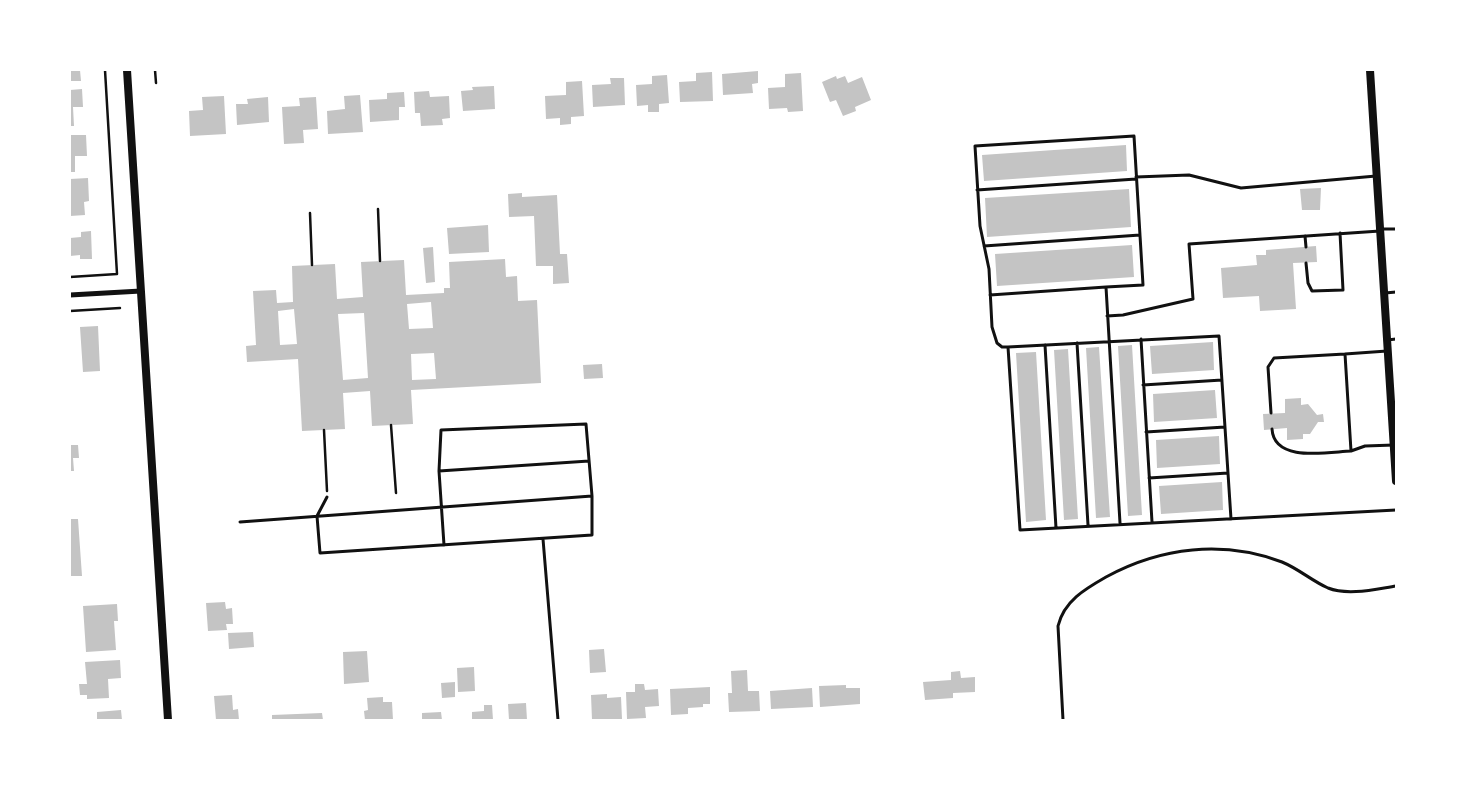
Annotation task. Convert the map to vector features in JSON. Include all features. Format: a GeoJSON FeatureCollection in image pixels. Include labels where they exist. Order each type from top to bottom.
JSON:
{"type":"FeatureCollection","features":[{"type":"Feature","properties":{"kind":"street"},"geometry":{"type":"LineString","coordinates":[[127,70],[168,720]]}},
{"type":"Feature","properties":{"kind":"street"},"geometry":{"type":"LineString","coordinates":[[1370,70],[1396,481]]}},
{"type":"Feature","properties":{"kind":"street"},"geometry":{"type":"LineString","coordinates":[[70,295],[141,291]]}},
{"type":"Feature","properties":{"kind":"lane"},"geometry":{"type":"LineString","coordinates":[[990,295],[1143,285],[1134,136],[974,146],[980,226],[989,269],[990,295],[994,337],[1002,347],[1008,347],[1109,340],[1219,336],[1231,519]]}},
{"type":"Feature","properties":{"kind":"lane"},"geometry":{"type":"LineString","coordinates":[[977,190],[1189,175],[1225,186],[1241,188],[1377,176]]}},
{"type":"Feature","properties":{"kind":"lane"},"geometry":{"type":"LineString","coordinates":[[1108,316],[1123,315],[1193,300],[1189,244],[1396,229]]}},
{"type":"Feature","properties":{"kind":"lane"},"geometry":{"type":"LineString","coordinates":[[1306,263],[1308,284],[1312,291],[1343,290],[1340,234]]}},
{"type":"Feature","properties":{"kind":"lane"},"geometry":{"type":"LineString","coordinates":[[984,246],[1140,235]]}},
{"type":"Feature","properties":{"kind":"lane"},"geometry":{"type":"LineString","coordinates":[[1305,236],[1306,247]]}},
{"type":"Feature","properties":{"kind":"lane"},"geometry":{"type":"LineString","coordinates":[[1106,288],[1120,523]]}},
{"type":"Feature","properties":{"kind":"lane"},"geometry":{"type":"LineString","coordinates":[[1384,293],[1396,292]]}},
{"type":"Feature","properties":{"kind":"lane"},"geometry":{"type":"LineString","coordinates":[[1141,339],[1152,522]]}},
{"type":"Feature","properties":{"kind":"lane"},"geometry":{"type":"LineString","coordinates":[[1387,340],[1396,339]]}},
{"type":"Feature","properties":{"kind":"lane"},"geometry":{"type":"LineString","coordinates":[[1077,342],[1088,526]]}},
{"type":"Feature","properties":{"kind":"lane"},"geometry":{"type":"LineString","coordinates":[[1045,345],[1056,528]]}},
{"type":"Feature","properties":{"kind":"lane"},"geometry":{"type":"LineString","coordinates":[[1008,347],[1020,530],[1120,523],[1396,510]]}},
{"type":"Feature","properties":{"kind":"lane"},"geometry":{"type":"LineString","coordinates":[[1271,413],[1268,368],[1274,358],[1388,351]]}},
{"type":"Feature","properties":{"kind":"lane"},"geometry":{"type":"LineString","coordinates":[[1345,354],[1351,451]]}},
{"type":"Feature","properties":{"kind":"lane"},"geometry":{"type":"LineString","coordinates":[[1143,385],[1222,380]]}},
{"type":"Feature","properties":{"kind":"lane"},"geometry":{"type":"LineString","coordinates":[[327,498],[317,516],[320,553],[444,545],[543,538],[592,535],[592,496],[586,424],[441,430],[439,471],[444,545]]}},
{"type":"Feature","properties":{"kind":"lane"},"geometry":{"type":"LineString","coordinates":[[1146,432],[1225,427]]}},
{"type":"Feature","properties":{"kind":"lane"},"geometry":{"type":"LineString","coordinates":[[1272,429],[1274,441],[1285,450],[1318,453],[1351,451],[1365,446],[1394,444]]}},
{"type":"Feature","properties":{"kind":"lane"},"geometry":{"type":"LineString","coordinates":[[439,471],[589,461]]}},
{"type":"Feature","properties":{"kind":"lane"},"geometry":{"type":"LineString","coordinates":[[1149,478],[1228,473]]}},
{"type":"Feature","properties":{"kind":"lane"},"geometry":{"type":"LineString","coordinates":[[240,522],[592,496]]}},
{"type":"Feature","properties":{"kind":"lane"},"geometry":{"type":"LineString","coordinates":[[543,538],[558,720]]}},
{"type":"Feature","properties":{"kind":"lane"},"geometry":{"type":"LineString","coordinates":[[1063,720],[1058,626],[1061,614],[1070,602],[1089,586],[1122,568],[1173,552],[1203,548],[1253,555],[1282,562],[1329,588],[1370,590],[1396,586]]}},
{"type":"Feature","properties":{"kind":"path"},"geometry":{"type":"LineString","coordinates":[[70,277],[117,274],[104,70]]}},
{"type":"Feature","properties":{"kind":"path"},"geometry":{"type":"LineString","coordinates":[[156,70],[156,83]]}},
{"type":"Feature","properties":{"kind":"path"},"geometry":{"type":"LineString","coordinates":[[378,208],[380,261]]}},
{"type":"Feature","properties":{"kind":"path"},"geometry":{"type":"LineString","coordinates":[[310,213],[312,265]]}},
{"type":"Feature","properties":{"kind":"path"},"geometry":{"type":"LineString","coordinates":[[70,311],[120,308]]}},
{"type":"Feature","properties":{"kind":"path"},"geometry":{"type":"LineString","coordinates":[[392,425],[396,493]]}},
{"type":"Feature","properties":{"kind":"path"},"geometry":{"type":"LineString","coordinates":[[324,430],[327,498]]}},
{"type":"Feature","properties":{"kind":"building"},"geometry":{"type":"Polygon","coordinates":[[[70,70],[80,70],[81,81],[70,81],[70,70]]]}},
{"type":"Feature","properties":{"kind":"building"},"geometry":{"type":"Polygon","coordinates":[[[758,71],[758,83],[752,84],[753,93],[723,95],[722,74],[758,71]]]}},
{"type":"Feature","properties":{"kind":"building"},"geometry":{"type":"Polygon","coordinates":[[[712,72],[713,101],[680,102],[679,82],[696,81],[696,73],[712,72]]]}},
{"type":"Feature","properties":{"kind":"building"},"geometry":{"type":"Polygon","coordinates":[[[801,73],[803,111],[788,112],[787,108],[769,109],[768,88],[785,87],[785,74],[801,73]]]}},
{"type":"Feature","properties":{"kind":"building"},"geometry":{"type":"Polygon","coordinates":[[[667,75],[669,103],[659,104],[659,112],[648,112],[648,105],[637,106],[636,85],[652,84],[652,76],[667,75]]]}},
{"type":"Feature","properties":{"kind":"building"},"geometry":{"type":"Polygon","coordinates":[[[836,76],[837,79],[845,76],[848,83],[862,77],[871,100],[855,107],[856,111],[843,116],[836,100],[830,102],[822,82],[836,76]]]}},
{"type":"Feature","properties":{"kind":"building"},"geometry":{"type":"Polygon","coordinates":[[[610,78],[624,78],[625,105],[593,107],[592,85],[611,84],[610,78]]]}},
{"type":"Feature","properties":{"kind":"building"},"geometry":{"type":"Polygon","coordinates":[[[582,81],[584,116],[571,117],[571,124],[560,125],[560,118],[546,119],[545,96],[566,95],[566,82],[582,81]]]}},
{"type":"Feature","properties":{"kind":"building"},"geometry":{"type":"Polygon","coordinates":[[[494,86],[495,109],[463,111],[461,91],[473,90],[472,87],[494,86]]]}},
{"type":"Feature","properties":{"kind":"building"},"geometry":{"type":"Polygon","coordinates":[[[82,89],[83,107],[73,107],[74,126],[70,126],[70,90],[82,89]]]}},
{"type":"Feature","properties":{"kind":"building"},"geometry":{"type":"Polygon","coordinates":[[[429,91],[430,97],[449,96],[450,118],[442,119],[443,125],[421,126],[420,113],[415,113],[414,92],[429,91]]]}},
{"type":"Feature","properties":{"kind":"building"},"geometry":{"type":"Polygon","coordinates":[[[404,92],[405,107],[399,107],[399,120],[370,122],[369,100],[387,99],[387,93],[404,92]]]}},
{"type":"Feature","properties":{"kind":"building"},"geometry":{"type":"Polygon","coordinates":[[[360,95],[363,132],[328,134],[327,111],[345,109],[344,96],[360,95]]]}},
{"type":"Feature","properties":{"kind":"building"},"geometry":{"type":"Polygon","coordinates":[[[224,96],[226,134],[190,136],[189,111],[203,110],[202,97],[224,96]]]}},
{"type":"Feature","properties":{"kind":"building"},"geometry":{"type":"Polygon","coordinates":[[[268,97],[269,122],[237,125],[236,104],[248,104],[247,99],[268,97]]]}},
{"type":"Feature","properties":{"kind":"building"},"geometry":{"type":"Polygon","coordinates":[[[316,97],[318,129],[303,130],[304,143],[284,144],[282,107],[300,106],[299,98],[316,97]]]}},
{"type":"Feature","properties":{"kind":"building"},"geometry":{"type":"Polygon","coordinates":[[[70,135],[86,135],[87,156],[75,156],[75,172],[70,172],[70,135]]]}},
{"type":"Feature","properties":{"kind":"building"},"geometry":{"type":"Polygon","coordinates":[[[1126,145],[1127,171],[984,181],[982,155],[1126,145]]]}},
{"type":"Feature","properties":{"kind":"building"},"geometry":{"type":"Polygon","coordinates":[[[88,178],[89,201],[84,202],[85,215],[70,216],[70,179],[88,178]]]}},
{"type":"Feature","properties":{"kind":"building"},"geometry":{"type":"Polygon","coordinates":[[[1321,188],[1320,210],[1302,210],[1300,189],[1321,188]]]}},
{"type":"Feature","properties":{"kind":"building"},"geometry":{"type":"Polygon","coordinates":[[[1129,189],[1131,227],[987,237],[985,198],[1129,189]]]}},
{"type":"Feature","properties":{"kind":"building"},"geometry":{"type":"Polygon","coordinates":[[[522,193],[522,197],[557,195],[560,254],[567,254],[569,283],[553,284],[553,266],[536,266],[534,216],[509,217],[508,194],[522,193]]]}},
{"type":"Feature","properties":{"kind":"building"},"geometry":{"type":"Polygon","coordinates":[[[488,225],[489,252],[449,254],[447,228],[488,225]]]}},
{"type":"Feature","properties":{"kind":"building"},"geometry":{"type":"Polygon","coordinates":[[[91,231],[92,259],[80,259],[80,255],[70,256],[70,238],[81,237],[81,232],[91,231]]]}},
{"type":"Feature","properties":{"kind":"building"},"geometry":{"type":"Polygon","coordinates":[[[1132,245],[1134,277],[997,286],[995,254],[1132,245]]]}},
{"type":"Feature","properties":{"kind":"building"},"geometry":{"type":"Polygon","coordinates":[[[1316,246],[1317,262],[1293,263],[1296,309],[1260,311],[1259,296],[1223,298],[1221,268],[1257,265],[1256,255],[1266,255],[1266,250],[1316,246]]]}},
{"type":"Feature","properties":{"kind":"building"},"geometry":{"type":"Polygon","coordinates":[[[433,247],[435,282],[426,283],[423,248],[433,247]]]}},
{"type":"Feature","properties":{"kind":"building"},"geometry":{"type":"Polygon","coordinates":[[[505,259],[506,277],[517,276],[518,301],[537,300],[541,383],[411,390],[413,424],[372,426],[370,391],[343,393],[345,429],[302,431],[298,359],[247,362],[246,346],[256,345],[253,291],[276,290],[277,303],[293,302],[292,266],[335,264],[337,299],[363,297],[361,262],[404,260],[406,295],[444,293],[444,288],[450,288],[449,262],[505,259]],[[431,302],[407,304],[409,329],[433,328],[431,302]],[[294,309],[278,311],[280,345],[297,344],[294,309]],[[364,313],[338,314],[343,380],[368,378],[364,313]],[[434,353],[411,354],[412,380],[436,379],[434,353]]]}},
{"type":"Feature","properties":{"kind":"building"},"geometry":{"type":"Polygon","coordinates":[[[98,326],[100,371],[83,372],[80,327],[98,326]]]}},
{"type":"Feature","properties":{"kind":"building"},"geometry":{"type":"Polygon","coordinates":[[[1213,342],[1214,370],[1152,374],[1150,346],[1213,342]]]}},
{"type":"Feature","properties":{"kind":"building"},"geometry":{"type":"Polygon","coordinates":[[[1132,345],[1142,515],[1128,516],[1118,346],[1132,345]]]}},
{"type":"Feature","properties":{"kind":"building"},"geometry":{"type":"Polygon","coordinates":[[[1099,347],[1110,517],[1096,518],[1086,348],[1099,347]]]}},
{"type":"Feature","properties":{"kind":"building"},"geometry":{"type":"Polygon","coordinates":[[[1068,349],[1078,519],[1064,520],[1054,350],[1068,349]]]}},
{"type":"Feature","properties":{"kind":"building"},"geometry":{"type":"Polygon","coordinates":[[[1036,352],[1046,520],[1026,522],[1016,353],[1036,352]]]}},
{"type":"Feature","properties":{"kind":"building"},"geometry":{"type":"Polygon","coordinates":[[[602,364],[603,378],[584,379],[583,365],[602,364]]]}},
{"type":"Feature","properties":{"kind":"building"},"geometry":{"type":"Polygon","coordinates":[[[1215,390],[1217,418],[1154,422],[1153,394],[1215,390]]]}},
{"type":"Feature","properties":{"kind":"building"},"geometry":{"type":"Polygon","coordinates":[[[1301,398],[1301,405],[1308,404],[1317,415],[1323,414],[1324,422],[1318,422],[1310,434],[1303,434],[1303,439],[1287,440],[1287,428],[1264,430],[1263,414],[1285,413],[1285,399],[1301,398]]]}},
{"type":"Feature","properties":{"kind":"building"},"geometry":{"type":"Polygon","coordinates":[[[1219,436],[1220,464],[1157,468],[1156,440],[1219,436]]]}},
{"type":"Feature","properties":{"kind":"building"},"geometry":{"type":"Polygon","coordinates":[[[70,445],[78,445],[79,458],[73,458],[74,471],[70,471],[70,445]]]}},
{"type":"Feature","properties":{"kind":"building"},"geometry":{"type":"Polygon","coordinates":[[[1222,482],[1223,510],[1161,514],[1159,486],[1222,482]]]}},
{"type":"Feature","properties":{"kind":"building"},"geometry":{"type":"Polygon","coordinates":[[[70,519],[78,519],[82,576],[70,576],[70,519]]]}},
{"type":"Feature","properties":{"kind":"building"},"geometry":{"type":"Polygon","coordinates":[[[225,602],[226,609],[232,608],[233,624],[226,624],[227,630],[208,631],[206,603],[225,602]]]}},
{"type":"Feature","properties":{"kind":"building"},"geometry":{"type":"Polygon","coordinates":[[[117,604],[118,621],[114,621],[116,650],[86,652],[83,606],[117,604]]]}},
{"type":"Feature","properties":{"kind":"building"},"geometry":{"type":"Polygon","coordinates":[[[253,632],[254,647],[229,649],[228,633],[253,632]]]}},
{"type":"Feature","properties":{"kind":"building"},"geometry":{"type":"Polygon","coordinates":[[[604,649],[606,672],[590,673],[589,650],[604,649]]]}},
{"type":"Feature","properties":{"kind":"building"},"geometry":{"type":"Polygon","coordinates":[[[367,651],[369,682],[344,684],[343,652],[367,651]]]}},
{"type":"Feature","properties":{"kind":"building"},"geometry":{"type":"Polygon","coordinates":[[[120,660],[121,678],[108,679],[109,698],[87,699],[87,695],[80,695],[79,684],[87,684],[85,662],[120,660]]]}},
{"type":"Feature","properties":{"kind":"building"},"geometry":{"type":"Polygon","coordinates":[[[474,667],[475,691],[458,692],[457,668],[474,667]]]}},
{"type":"Feature","properties":{"kind":"building"},"geometry":{"type":"Polygon","coordinates":[[[747,670],[748,691],[759,691],[760,711],[729,712],[728,693],[732,693],[731,671],[747,670]]]}},
{"type":"Feature","properties":{"kind":"building"},"geometry":{"type":"Polygon","coordinates":[[[960,671],[961,678],[975,677],[975,692],[953,693],[953,698],[925,700],[923,682],[951,680],[951,672],[960,671]]]}},
{"type":"Feature","properties":{"kind":"building"},"geometry":{"type":"Polygon","coordinates":[[[455,682],[455,697],[442,698],[441,683],[455,682]]]}},
{"type":"Feature","properties":{"kind":"building"},"geometry":{"type":"Polygon","coordinates":[[[635,684],[644,684],[645,690],[658,689],[659,706],[645,707],[646,718],[627,719],[626,692],[635,692],[635,684]]]}},
{"type":"Feature","properties":{"kind":"building"},"geometry":{"type":"Polygon","coordinates":[[[846,685],[846,688],[860,688],[860,704],[820,707],[819,686],[846,685]]]}},
{"type":"Feature","properties":{"kind":"building"},"geometry":{"type":"Polygon","coordinates":[[[710,687],[710,704],[703,704],[703,707],[688,708],[688,714],[671,715],[670,689],[710,687]]]}},
{"type":"Feature","properties":{"kind":"building"},"geometry":{"type":"Polygon","coordinates":[[[812,688],[813,707],[771,709],[770,691],[812,688]]]}},
{"type":"Feature","properties":{"kind":"building"},"geometry":{"type":"Polygon","coordinates":[[[607,694],[607,698],[621,697],[622,719],[592,720],[591,695],[607,694]]]}},
{"type":"Feature","properties":{"kind":"building"},"geometry":{"type":"Polygon","coordinates":[[[232,695],[233,710],[238,709],[239,720],[216,720],[214,696],[232,695]]]}},
{"type":"Feature","properties":{"kind":"building"},"geometry":{"type":"Polygon","coordinates":[[[383,697],[383,702],[392,702],[393,720],[365,720],[364,711],[368,710],[367,698],[383,697]]]}},
{"type":"Feature","properties":{"kind":"building"},"geometry":{"type":"Polygon","coordinates":[[[526,703],[527,720],[509,720],[508,704],[526,703]]]}},
{"type":"Feature","properties":{"kind":"building"},"geometry":{"type":"Polygon","coordinates":[[[484,705],[492,705],[493,720],[472,720],[472,712],[484,711],[484,705]]]}},
{"type":"Feature","properties":{"kind":"building"},"geometry":{"type":"Polygon","coordinates":[[[121,710],[122,720],[97,720],[97,712],[121,710]]]}},
{"type":"Feature","properties":{"kind":"building"},"geometry":{"type":"Polygon","coordinates":[[[441,712],[442,720],[422,720],[422,713],[441,712]]]}},
{"type":"Feature","properties":{"kind":"building"},"geometry":{"type":"Polygon","coordinates":[[[322,713],[323,720],[272,720],[272,715],[322,713]]]}}]}
